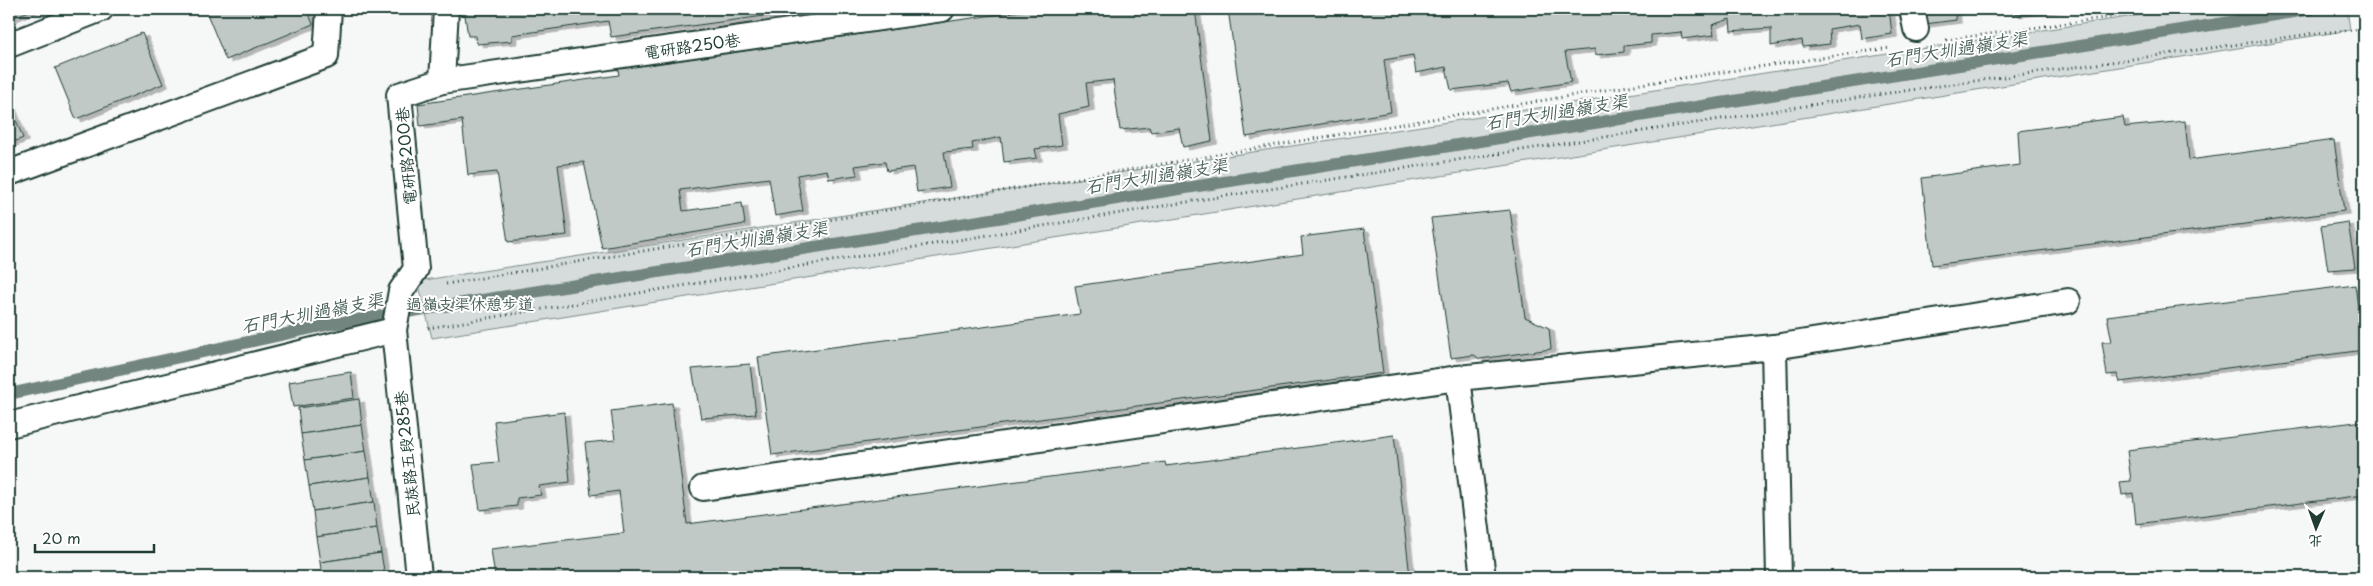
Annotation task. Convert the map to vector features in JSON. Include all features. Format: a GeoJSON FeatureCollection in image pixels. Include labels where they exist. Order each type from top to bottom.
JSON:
{"type":"FeatureCollection","features":[{"type":"Feature","properties":{"kind":"lane"},"geometry":{"type":"LineString","coordinates":[[9,44],[101,9]]}},
{"type":"Feature","properties":{"kind":"lane"},"geometry":{"type":"LineString","coordinates":[[9,173],[326,56],[329,9]]}},
{"type":"Feature","properties":{"kind":"lane"},"geometry":{"type":"LineString","coordinates":[[442,81],[446,9]]}},
{"type":"Feature","properties":{"kind":"lane","name":"電研路250巷"},"geometry":{"type":"LineString","coordinates":[[442,81],[942,9]]}},
{"type":"Feature","properties":{"kind":"lane","name":"電研路200巷"},"geometry":{"type":"LineString","coordinates":[[394,332],[401,291],[416,269],[399,94],[442,81]]}},
{"type":"Feature","properties":{"kind":"lane"},"geometry":{"type":"LineString","coordinates":[[703,488],[1458,378],[1774,347],[2068,301]]}},
{"type":"Feature","properties":{"kind":"lane"},"geometry":{"type":"LineString","coordinates":[[9,425],[394,332]]}},
{"type":"Feature","properties":{"kind":"lane","name":"民族路五段285巷"},"geometry":{"type":"LineString","coordinates":[[394,332],[418,577]]}},
{"type":"Feature","properties":{"kind":"lane"},"geometry":{"type":"LineString","coordinates":[[1774,347],[1779,577]]}},
{"type":"Feature","properties":{"kind":"lane"},"geometry":{"type":"LineString","coordinates":[[1458,378],[1483,577]]}},
{"type":"Feature","properties":{"kind":"path"},"geometry":{"type":"LineString","coordinates":[[1942,41],[2168,9]]}},
{"type":"Feature","properties":{"kind":"path"},"geometry":{"type":"LineString","coordinates":[[394,332],[1203,199],[1882,94],[2318,33],[2364,29]]}},
{"type":"Feature","properties":{"kind":"path"},"geometry":{"type":"LineString","coordinates":[[401,291],[1647,83],[1893,48]]}},
{"type":"Feature","properties":{"kind":"green space","name":"過嶺支渠休憩步道"},"geometry":{"type":"Polygon","coordinates":[[[2179,9],[2347,9],[2350,30],[432,338],[418,281],[2179,9]]]}},
{"type":"Feature","properties":{"kind":"building"},"geometry":{"type":"Polygon","coordinates":[[[9,9],[34,9],[9,19],[9,9]]]}},
{"type":"Feature","properties":{"kind":"building"},"geometry":{"type":"Polygon","coordinates":[[[205,9],[307,9],[313,24],[226,60],[205,9]]]}},
{"type":"Feature","properties":{"kind":"building"},"geometry":{"type":"Polygon","coordinates":[[[464,9],[815,9],[611,37],[608,21],[512,35],[512,41],[477,44],[476,36],[468,36],[464,9]]]}},
{"type":"Feature","properties":{"kind":"building"},"geometry":{"type":"Polygon","coordinates":[[[1035,9],[1195,9],[1212,141],[1183,147],[1179,128],[1151,132],[1149,127],[1120,130],[1113,80],[1086,83],[1089,107],[1058,114],[1062,145],[1035,149],[1037,158],[1004,162],[1001,137],[972,143],[973,149],[944,152],[950,187],[917,192],[913,167],[887,171],[885,162],[855,166],[857,175],[829,179],[827,170],[797,175],[803,211],[775,216],[769,178],[680,190],[683,211],[742,203],[745,224],[602,248],[584,162],[558,165],[567,235],[508,242],[497,172],[468,175],[462,120],[420,126],[418,104],[619,75],[618,69],[1035,9]]]}},
{"type":"Feature","properties":{"kind":"building"},"geometry":{"type":"Polygon","coordinates":[[[1228,9],[1889,9],[1892,34],[1862,39],[1860,24],[1829,29],[1830,44],[1803,47],[1802,40],[1771,46],[1771,28],[1731,31],[1730,19],[1712,25],[1714,35],[1682,39],[1681,32],[1651,35],[1651,43],[1624,46],[1624,52],[1595,55],[1595,49],[1565,52],[1571,82],[1511,92],[1508,83],[1451,90],[1446,67],[1416,73],[1413,55],[1384,60],[1391,112],[1246,137],[1228,9]]]}},
{"type":"Feature","properties":{"kind":"building"},"geometry":{"type":"Polygon","coordinates":[[[1922,9],[1954,9],[1956,20],[1925,24],[1922,9]]]}},
{"type":"Feature","properties":{"kind":"building"},"geometry":{"type":"Polygon","coordinates":[[[2013,9],[2058,9],[2014,14],[2013,9]]]}},
{"type":"Feature","properties":{"kind":"building"},"geometry":{"type":"Polygon","coordinates":[[[142,33],[163,84],[76,119],[55,68],[142,33]]]}},
{"type":"Feature","properties":{"kind":"building"},"geometry":{"type":"Polygon","coordinates":[[[9,102],[23,138],[9,144],[9,102]]]}},
{"type":"Feature","properties":{"kind":"building"},"geometry":{"type":"Polygon","coordinates":[[[2123,117],[2125,127],[2185,121],[2189,160],[2334,140],[2344,211],[1932,265],[1922,178],[2020,165],[2018,131],[2123,117]]]}},
{"type":"Feature","properties":{"kind":"building"},"geometry":{"type":"Polygon","coordinates":[[[1510,210],[1525,317],[1549,328],[1551,349],[1480,359],[1474,355],[1451,358],[1431,218],[1510,210]]]}},
{"type":"Feature","properties":{"kind":"building"},"geometry":{"type":"Polygon","coordinates":[[[2348,222],[2355,268],[2328,270],[2321,226],[2348,222]]]}},
{"type":"Feature","properties":{"kind":"building"},"geometry":{"type":"Polygon","coordinates":[[[1364,229],[1383,373],[772,455],[758,357],[1080,314],[1075,286],[1303,254],[1301,237],[1364,229]]]}},
{"type":"Feature","properties":{"kind":"building"},"geometry":{"type":"Polygon","coordinates":[[[2355,285],[2364,350],[2120,382],[2117,374],[2107,375],[2102,342],[2112,342],[2107,316],[2355,285]]]}},
{"type":"Feature","properties":{"kind":"building"},"geometry":{"type":"Polygon","coordinates":[[[750,364],[756,414],[701,418],[692,369],[750,364]]]}},
{"type":"Feature","properties":{"kind":"building"},"geometry":{"type":"Polygon","coordinates":[[[351,372],[354,398],[293,407],[289,382],[351,372]]]}},
{"type":"Feature","properties":{"kind":"building"},"geometry":{"type":"Polygon","coordinates":[[[359,399],[362,425],[301,434],[298,408],[359,399]]]}},
{"type":"Feature","properties":{"kind":"building"},"geometry":{"type":"Polygon","coordinates":[[[672,403],[687,524],[1165,462],[1166,466],[1394,435],[1410,577],[495,577],[491,549],[624,533],[619,491],[591,495],[585,443],[615,440],[611,411],[672,403]]]}},
{"type":"Feature","properties":{"kind":"building"},"geometry":{"type":"Polygon","coordinates":[[[564,412],[570,482],[539,486],[541,495],[517,498],[517,506],[480,510],[473,464],[499,462],[494,421],[564,412]]]}},
{"type":"Feature","properties":{"kind":"building"},"geometry":{"type":"Polygon","coordinates":[[[2364,421],[2364,495],[2136,524],[2133,493],[2122,495],[2120,482],[2131,481],[2127,450],[2364,421]]]}},
{"type":"Feature","properties":{"kind":"building"},"geometry":{"type":"Polygon","coordinates":[[[362,425],[366,451],[305,460],[301,434],[362,425]]]}},
{"type":"Feature","properties":{"kind":"building"},"geometry":{"type":"Polygon","coordinates":[[[366,451],[370,477],[309,486],[305,460],[366,451]]]}},
{"type":"Feature","properties":{"kind":"building"},"geometry":{"type":"Polygon","coordinates":[[[370,477],[374,502],[313,511],[309,486],[370,477]]]}},
{"type":"Feature","properties":{"kind":"building"},"geometry":{"type":"Polygon","coordinates":[[[374,502],[377,528],[316,537],[313,511],[374,502]]]}},
{"type":"Feature","properties":{"kind":"building"},"geometry":{"type":"Polygon","coordinates":[[[377,528],[381,553],[320,562],[316,537],[377,528]]]}},
{"type":"Feature","properties":{"kind":"building"},"geometry":{"type":"Polygon","coordinates":[[[381,553],[385,577],[322,577],[320,562],[381,553]]]}},
{"type":"Feature","properties":{"kind":"building"},"geometry":{"type":"Polygon","coordinates":[[[297,572],[298,577],[270,577],[270,576],[297,572]]]}},
{"type":"Feature","properties":{"kind":"waterway","name":"石門大圳過嶺支渠"},"geometry":{"type":"LineString","coordinates":[[9,394],[331,324],[2312,9]]}}]}
